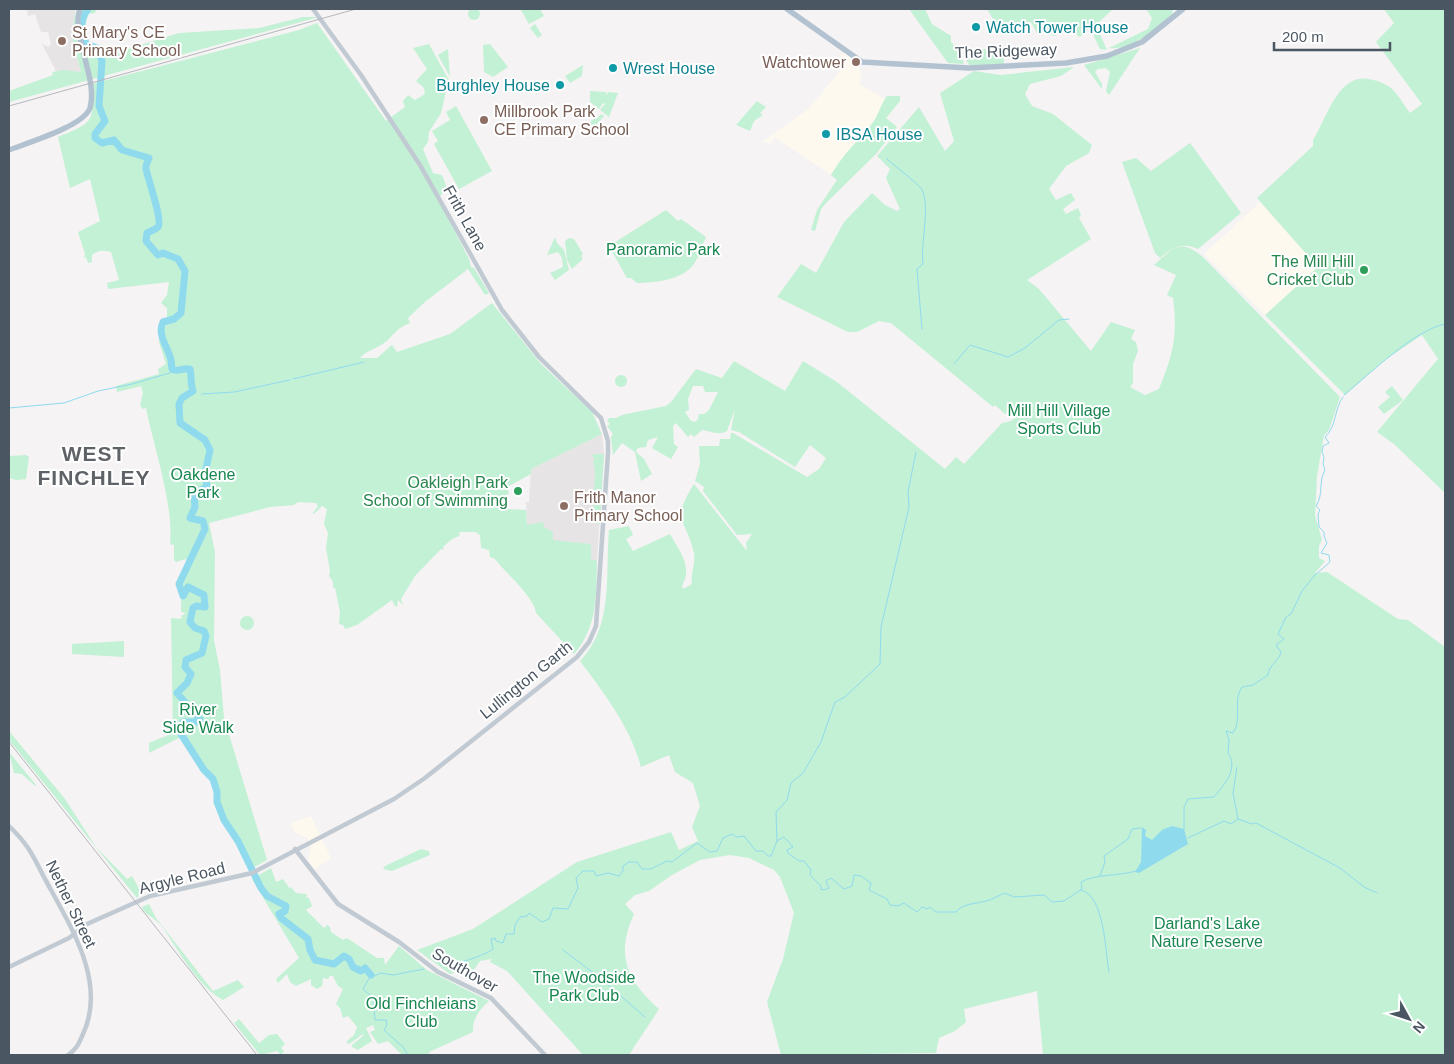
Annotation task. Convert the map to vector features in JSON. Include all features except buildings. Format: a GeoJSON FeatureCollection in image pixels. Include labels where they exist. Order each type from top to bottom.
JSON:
{"type":"FeatureCollection","features":[{"type":"Feature","properties":{"kind":"main road"},"geometry":{"type":"LineString","coordinates":[[9,150],[77,122],[87,114],[90,106],[90,82],[78,26],[80,9]]}},
{"type":"Feature","properties":{"kind":"main road","name":"The Ridgeway"},"geometry":{"type":"LineString","coordinates":[[787,9],[825,34],[862,62],[876,65],[969,68],[1066,63],[1108,56],[1142,42],[1183,9]]}},
{"type":"Feature","properties":{"kind":"street","name":"Frith Lane"},"geometry":{"type":"LineString","coordinates":[[313,9],[361,75],[420,165],[502,310],[539,357],[596,412],[606,429]]}},
{"type":"Feature","properties":{"kind":"street","name":"Lullington Garth"},"geometry":{"type":"LineString","coordinates":[[295,849],[411,789],[584,649],[596,626],[599,604],[608,453],[606,429]]}},
{"type":"Feature","properties":{"kind":"street","name":"Nether Street"},"geometry":{"type":"LineString","coordinates":[[9,826],[32,852],[81,948],[92,1001],[87,1026],[77,1049],[68,1055]]}},
{"type":"Feature","properties":{"kind":"street","name":"Southover"},"geometry":{"type":"LineString","coordinates":[[295,849],[338,904],[388,935],[438,972],[491,998],[546,1055]]}},
{"type":"Feature","properties":{"kind":"street","name":"Argyle Road"},"geometry":{"type":"LineString","coordinates":[[9,967],[111,912],[150,896],[253,873],[295,849]]}},
{"type":"Feature","properties":{"kind":"shaded area","name":"St Mary's CE Primary School"},"geometry":{"type":"Polygon","coordinates":[[[27,9],[75,9],[72,38],[81,72],[56,71],[42,44],[49,47],[51,44],[48,32],[41,32],[35,14],[28,16],[27,9]]]}},
{"type":"Feature","properties":{"kind":"shaded area"},"geometry":{"type":"Polygon","coordinates":[[[846,51],[857,59],[861,75],[860,84],[889,102],[831,175],[774,137],[771,143],[762,142],[808,109],[840,71],[840,56],[846,51]]]}},
{"type":"Feature","properties":{"kind":"shaded area"},"geometry":{"type":"Polygon","coordinates":[[[1260,202],[1318,267],[1265,315],[1204,254],[1260,202]]]}},
{"type":"Feature","properties":{"kind":"shaded area","name":"Frith Manor Primary School"},"geometry":{"type":"Polygon","coordinates":[[[602,434],[604,453],[596,577],[527,526],[526,502],[529,502],[531,469],[602,434]]]}},
{"type":"Feature","properties":{"kind":"shaded area"},"geometry":{"type":"Polygon","coordinates":[[[311,816],[331,858],[315,869],[308,860],[311,847],[307,838],[294,832],[291,823],[311,816]]]}},
{"type":"Feature","properties":{"kind":"green space"},"geometry":{"type":"Polygon","coordinates":[[[472,8],[476,8],[480,14],[476,20],[472,20],[468,16],[468,12],[472,8]]]}},
{"type":"Feature","properties":{"kind":"green space"},"geometry":{"type":"Polygon","coordinates":[[[75,9],[76,38],[85,55],[87,54],[83,38],[89,44],[112,54],[179,33],[259,28],[303,17],[319,17],[9,102],[9,91],[53,75],[52,72],[64,70],[81,72],[72,38],[75,9]]]}},
{"type":"Feature","properties":{"kind":"green space"},"geometry":{"type":"Polygon","coordinates":[[[86,9],[95,9],[96,12],[91,14],[89,12],[85,25],[80,25],[81,14],[83,15],[86,9]]]}},
{"type":"Feature","properties":{"kind":"green space"},"geometry":{"type":"Polygon","coordinates":[[[540,9],[544,16],[529,24],[521,10],[540,9]]]}},
{"type":"Feature","properties":{"kind":"green space"},"geometry":{"type":"Polygon","coordinates":[[[909,9],[925,9],[932,24],[951,36],[951,42],[959,50],[964,64],[948,63],[909,9]]]}},
{"type":"Feature","properties":{"kind":"green space"},"geometry":{"type":"Polygon","coordinates":[[[987,9],[1113,9],[1096,25],[1107,50],[1100,49],[1090,28],[1085,25],[1083,35],[1079,37],[1067,23],[1064,25],[1064,33],[1053,36],[1049,31],[1037,33],[1031,22],[1001,32],[987,9]]]}},
{"type":"Feature","properties":{"kind":"green space"},"geometry":{"type":"Polygon","coordinates":[[[1146,9],[1173,9],[1172,16],[1135,43],[1118,48],[1109,48],[1148,29],[1152,18],[1146,9]]]}},
{"type":"Feature","properties":{"kind":"green space"},"geometry":{"type":"Polygon","coordinates":[[[1384,9],[1445,9],[1445,493],[1394,444],[1377,432],[1438,359],[1422,335],[1385,360],[1345,395],[1265,315],[1318,267],[1257,198],[1313,146],[1313,140],[1329,108],[1343,88],[1351,82],[1361,79],[1375,80],[1385,84],[1396,93],[1410,113],[1422,104],[1376,42],[1394,23],[1384,9]]]}},
{"type":"Feature","properties":{"kind":"green space"},"geometry":{"type":"Polygon","coordinates":[[[317,23],[386,121],[405,107],[403,101],[408,95],[415,100],[425,94],[424,88],[416,81],[427,69],[413,48],[429,44],[451,84],[446,91],[441,113],[429,132],[428,142],[423,149],[433,173],[442,175],[447,188],[438,199],[469,259],[471,267],[474,268],[489,293],[485,295],[468,269],[426,301],[408,318],[410,323],[400,328],[385,342],[360,358],[377,358],[392,345],[397,352],[450,334],[492,303],[541,364],[592,412],[602,434],[531,469],[531,474],[509,486],[508,496],[503,503],[508,509],[526,510],[527,525],[543,522],[544,527],[553,532],[553,540],[591,544],[591,559],[597,561],[596,598],[588,633],[574,654],[536,613],[534,606],[519,585],[495,559],[490,557],[489,550],[481,548],[480,535],[475,532],[460,532],[459,536],[443,547],[444,550],[441,549],[415,576],[401,599],[403,605],[398,600],[397,607],[392,600],[357,625],[345,629],[343,625],[339,624],[340,612],[335,588],[333,588],[333,582],[329,576],[330,571],[326,548],[328,533],[324,524],[327,509],[322,506],[314,514],[318,506],[316,503],[298,502],[294,505],[270,507],[209,523],[215,552],[214,640],[220,670],[224,718],[267,860],[249,870],[236,840],[222,821],[215,802],[216,796],[211,780],[202,770],[181,737],[149,753],[149,743],[173,733],[171,618],[182,619],[181,616],[186,613],[181,612],[181,596],[177,585],[188,561],[186,559],[176,562],[174,560],[174,545],[170,544],[169,512],[166,494],[146,408],[143,409],[140,405],[143,393],[141,386],[117,392],[116,386],[159,374],[158,369],[166,364],[159,342],[159,323],[167,318],[167,308],[161,303],[167,295],[169,282],[108,289],[107,283],[119,280],[111,252],[96,252],[92,255],[92,262],[88,263],[86,257],[84,258],[85,254],[78,232],[100,221],[90,179],[70,188],[58,137],[78,128],[89,120],[92,107],[92,84],[299,30],[317,23]]]}},
{"type":"Feature","properties":{"kind":"green space"},"geometry":{"type":"Polygon","coordinates":[[[535,24],[542,35],[538,38],[530,28],[535,24]]]}},
{"type":"Feature","properties":{"kind":"green space"},"geometry":{"type":"Polygon","coordinates":[[[490,44],[508,67],[493,77],[484,72],[483,45],[490,44]]]}},
{"type":"Feature","properties":{"kind":"green space"},"geometry":{"type":"Polygon","coordinates":[[[996,48],[1003,53],[1004,64],[970,66],[966,60],[967,51],[996,48]]]}},
{"type":"Feature","properties":{"kind":"green space"},"geometry":{"type":"Polygon","coordinates":[[[1140,48],[1109,95],[1106,91],[1110,72],[1106,68],[1098,69],[1095,72],[1102,84],[1102,89],[1084,65],[1140,48]]]}},
{"type":"Feature","properties":{"kind":"green space"},"geometry":{"type":"Polygon","coordinates":[[[448,49],[450,77],[438,55],[448,49]]]}},
{"type":"Feature","properties":{"kind":"green space"},"geometry":{"type":"Polygon","coordinates":[[[583,65],[582,76],[570,83],[565,76],[583,65]]]}},
{"type":"Feature","properties":{"kind":"green space"},"geometry":{"type":"Polygon","coordinates":[[[1074,67],[1061,76],[1030,84],[1025,94],[1032,106],[1053,114],[1092,145],[1089,153],[1066,166],[1049,189],[1056,200],[1071,193],[1075,200],[1063,209],[1066,214],[1078,208],[1081,215],[1079,218],[1091,239],[1027,280],[1039,289],[1091,351],[1111,322],[1135,330],[1131,339],[1136,342],[1138,351],[1133,364],[1133,383],[1130,387],[1145,395],[1159,389],[1168,366],[1173,345],[1175,324],[1173,298],[1167,295],[1176,275],[1154,265],[1167,253],[1183,246],[1203,257],[1340,397],[1329,430],[1324,435],[1317,476],[1315,515],[1322,540],[1319,546],[1319,558],[1325,561],[1315,573],[1327,572],[1398,619],[1408,620],[1445,647],[1445,1055],[1043,1055],[1037,991],[964,1009],[966,1022],[955,1031],[939,1038],[936,1053],[781,1055],[767,1002],[783,959],[794,913],[780,877],[774,870],[749,858],[730,855],[700,860],[672,875],[649,891],[635,895],[625,904],[634,914],[625,942],[627,966],[639,988],[659,1009],[629,1055],[583,1055],[507,971],[490,962],[492,959],[480,961],[471,974],[467,970],[450,974],[417,950],[473,929],[577,862],[671,832],[679,850],[698,841],[692,827],[700,806],[693,783],[675,772],[669,755],[641,767],[631,738],[624,725],[580,661],[591,647],[603,616],[606,600],[609,530],[629,526],[633,535],[626,539],[633,551],[670,534],[686,566],[683,589],[692,584],[694,553],[681,513],[694,484],[747,551],[746,543],[752,534],[737,535],[703,491],[704,487],[695,481],[700,464],[699,446],[719,446],[720,439],[730,439],[731,433],[733,433],[807,477],[819,469],[826,458],[810,445],[795,467],[739,432],[731,430],[735,409],[727,431],[724,432],[717,433],[702,430],[694,437],[691,434],[688,437],[676,423],[673,426],[674,444],[678,447],[671,459],[652,448],[658,437],[648,440],[646,447],[638,448],[636,452],[644,459],[652,474],[641,481],[635,452],[622,443],[613,455],[611,437],[613,434],[607,426],[610,424],[607,421],[609,418],[666,406],[696,369],[722,378],[734,361],[785,391],[803,361],[837,382],[945,469],[956,457],[964,464],[1002,423],[1015,418],[1009,411],[1005,414],[995,405],[993,407],[891,323],[879,321],[857,332],[848,332],[777,297],[801,264],[816,273],[844,222],[872,193],[885,205],[897,211],[900,209],[886,178],[890,169],[877,156],[919,107],[945,151],[954,141],[940,93],[974,71],[1001,75],[1074,67]],[[693,386],[688,399],[689,410],[685,412],[691,421],[695,422],[699,414],[704,414],[709,410],[718,392],[705,392],[703,386],[693,386]]]}},
{"type":"Feature","properties":{"kind":"green space"},"geometry":{"type":"Polygon","coordinates":[[[590,91],[606,92],[607,95],[608,92],[618,93],[609,117],[600,110],[605,104],[603,103],[599,109],[590,102],[590,91]]]}},
{"type":"Feature","properties":{"kind":"green space"},"geometry":{"type":"Polygon","coordinates":[[[887,96],[900,96],[900,101],[886,118],[897,127],[876,154],[826,203],[821,209],[815,231],[811,230],[817,210],[837,180],[831,175],[874,121],[887,96]]]}},
{"type":"Feature","properties":{"kind":"green space"},"geometry":{"type":"Polygon","coordinates":[[[757,101],[766,107],[760,113],[763,115],[754,121],[750,131],[736,125],[757,101]]]}},
{"type":"Feature","properties":{"kind":"green space"},"geometry":{"type":"Polygon","coordinates":[[[456,106],[492,171],[459,189],[434,144],[438,141],[432,131],[450,120],[446,112],[456,106]]]}},
{"type":"Feature","properties":{"kind":"green space"},"geometry":{"type":"Polygon","coordinates":[[[602,114],[604,116],[588,135],[586,132],[591,121],[602,114]]]}},
{"type":"Feature","properties":{"kind":"green space"},"geometry":{"type":"Polygon","coordinates":[[[1190,143],[1241,213],[1198,249],[1182,246],[1169,251],[1160,258],[1155,253],[1122,162],[1136,158],[1151,171],[1190,143]]]}},
{"type":"Feature","properties":{"kind":"green space","name":"Panoramic Park"},"geometry":{"type":"Polygon","coordinates":[[[666,210],[678,221],[681,219],[706,237],[697,259],[682,274],[667,280],[637,283],[631,278],[627,278],[609,246],[666,210]]]}},
{"type":"Feature","properties":{"kind":"green space"},"geometry":{"type":"Polygon","coordinates":[[[555,237],[557,243],[564,250],[569,270],[555,280],[550,273],[563,267],[562,258],[558,252],[547,255],[555,237]]]}},
{"type":"Feature","properties":{"kind":"green space"},"geometry":{"type":"Polygon","coordinates":[[[569,238],[574,239],[583,254],[581,256],[583,259],[572,269],[567,260],[565,241],[569,238]]]}},
{"type":"Feature","properties":{"kind":"green space"},"geometry":{"type":"Polygon","coordinates":[[[619,375],[623,375],[627,381],[623,387],[619,387],[615,383],[615,379],[619,375]]]}},
{"type":"Feature","properties":{"kind":"green space"},"geometry":{"type":"Polygon","coordinates":[[[1392,386],[1403,400],[1384,414],[1378,407],[1390,397],[1385,392],[1392,386]]]}},
{"type":"Feature","properties":{"kind":"green space"},"geometry":{"type":"Polygon","coordinates":[[[594,454],[604,454],[600,524],[592,522],[592,518],[598,516],[593,514],[596,510],[593,509],[595,472],[593,461],[595,458],[591,456],[594,454]]]}},
{"type":"Feature","properties":{"kind":"green space"},"geometry":{"type":"Polygon","coordinates":[[[26,455],[29,457],[26,479],[17,480],[9,478],[9,456],[26,455]]]}},
{"type":"Feature","properties":{"kind":"green space"},"geometry":{"type":"Polygon","coordinates":[[[244,616],[250,616],[254,623],[250,630],[244,630],[240,626],[240,620],[244,616]]]}},
{"type":"Feature","properties":{"kind":"green space"},"geometry":{"type":"Polygon","coordinates":[[[124,641],[124,657],[72,654],[72,644],[124,641]]]}},
{"type":"Feature","properties":{"kind":"green space"},"geometry":{"type":"Polygon","coordinates":[[[9,731],[65,799],[96,847],[127,879],[132,876],[141,892],[137,898],[9,740],[9,731]]]}},
{"type":"Feature","properties":{"kind":"green space"},"geometry":{"type":"Polygon","coordinates":[[[9,752],[35,786],[22,774],[14,773],[9,752]]]}},
{"type":"Feature","properties":{"kind":"green space"},"geometry":{"type":"Polygon","coordinates":[[[421,849],[429,851],[430,855],[392,871],[383,869],[385,866],[421,849]]]}},
{"type":"Feature","properties":{"kind":"green space","name":"Old Finchleians Club"},"geometry":{"type":"Polygon","coordinates":[[[271,868],[276,882],[283,879],[290,889],[291,887],[296,893],[307,894],[306,897],[309,898],[312,906],[306,910],[324,928],[327,925],[330,927],[331,932],[343,940],[347,938],[377,958],[384,958],[385,965],[399,946],[427,970],[489,1001],[477,1015],[473,1032],[426,1055],[398,1055],[401,1054],[388,1041],[378,1044],[370,1032],[375,1030],[373,1025],[366,1028],[372,1041],[358,1050],[352,1047],[363,1034],[349,1044],[346,1042],[354,1035],[357,1027],[348,1016],[343,1018],[340,1008],[336,1004],[343,989],[338,986],[333,976],[330,976],[328,979],[323,978],[322,986],[317,989],[311,985],[311,979],[296,986],[290,982],[287,974],[278,983],[276,979],[299,958],[252,879],[271,868]]]}},
{"type":"Feature","properties":{"kind":"green space"},"geometry":{"type":"Polygon","coordinates":[[[149,904],[156,918],[213,991],[238,980],[244,987],[223,1000],[213,993],[188,966],[161,925],[143,910],[142,907],[149,904]]]}},
{"type":"Feature","properties":{"kind":"green space"},"geometry":{"type":"Polygon","coordinates":[[[239,1019],[259,1043],[269,1035],[277,1034],[285,1044],[281,1048],[284,1051],[281,1055],[277,1051],[260,1055],[234,1023],[239,1019]]]}},
{"type":"Feature","properties":{"kind":"water"},"geometry":{"type":"Polygon","coordinates":[[[1172,826],[1184,829],[1188,844],[1139,873],[1135,872],[1141,862],[1142,827],[1146,830],[1145,836],[1152,840],[1162,830],[1172,826]]]}},
{"type":"Feature","properties":{"kind":"waterway"},"geometry":{"type":"LineString","coordinates":[[88,9],[82,22],[86,44],[97,48],[102,61],[99,106],[105,121],[95,134],[95,138],[102,143],[114,140],[122,150],[149,158],[146,169],[159,223],[157,228],[147,233],[146,241],[158,255],[163,253],[178,259],[185,271],[181,313],[174,319],[163,322],[161,326],[163,340],[171,360],[172,369],[190,369],[191,372],[193,391],[182,398],[179,404],[180,423],[205,440],[210,450],[205,473],[207,487],[194,493],[195,507],[190,518],[203,521],[205,529],[179,584],[183,596],[188,587],[204,595],[205,607],[196,606],[193,608],[190,622],[195,628],[204,631],[206,636],[202,653],[186,660],[185,667],[191,674],[187,683],[177,693],[200,719],[200,722],[183,722],[181,734],[204,770],[213,779],[217,792],[217,802],[224,820],[238,841],[261,888],[267,896],[286,906],[285,911],[279,914],[281,918],[308,939],[310,950],[315,960],[334,964],[344,956],[349,959],[353,967],[361,971],[365,968],[371,975]]}},
{"type":"Feature","properties":{"kind":"waterway"},"geometry":{"type":"LineString","coordinates":[[887,159],[920,187],[925,202],[923,264],[917,269],[922,329]]}},
{"type":"Feature","properties":{"kind":"waterway"},"geometry":{"type":"LineString","coordinates":[[954,364],[970,345],[1008,357],[1025,348],[1059,320],[1069,319]]}},
{"type":"Feature","properties":{"kind":"waterway"},"geometry":{"type":"LineString","coordinates":[[1344,395],[1406,344],[1433,328],[1445,324]]}},
{"type":"Feature","properties":{"kind":"waterway"},"geometry":{"type":"LineString","coordinates":[[293,379],[364,362]]}},
{"type":"Feature","properties":{"kind":"waterway"},"geometry":{"type":"LineString","coordinates":[[9,408],[64,403],[98,391],[170,373],[172,369]]}},
{"type":"Feature","properties":{"kind":"waterway"},"geometry":{"type":"LineString","coordinates":[[202,394],[234,392],[290,380]]}},
{"type":"Feature","properties":{"kind":"waterway"},"geometry":{"type":"LineString","coordinates":[[1184,829],[1184,807],[1188,799],[1214,797],[1229,776],[1232,765],[1228,753],[1229,740],[1226,731],[1233,733],[1236,728],[1239,692],[1242,687],[1253,685],[1268,675],[1270,668],[1281,652],[1276,645],[1284,639],[1278,634],[1286,617],[1291,614],[1302,591],[1314,576],[1330,562],[1329,555],[1321,553],[1327,543],[1324,532],[1319,527],[1318,514],[1320,510],[1316,506],[1320,497],[1325,470],[1323,446],[1329,443],[1325,437],[1332,428],[1343,397]]}},
{"type":"Feature","properties":{"kind":"waterway"},"geometry":{"type":"LineString","coordinates":[[777,841],[776,812],[787,800],[791,783],[803,773],[821,742],[835,702],[845,697],[880,664],[881,627],[909,507],[908,492],[916,452]]}},
{"type":"Feature","properties":{"kind":"waterway"},"geometry":{"type":"LineString","coordinates":[[1237,767],[1233,793],[1238,819]]}},
{"type":"Feature","properties":{"kind":"waterway"},"geometry":{"type":"LineString","coordinates":[[1188,838],[1224,821],[1231,824],[1238,819],[1252,824],[1256,823],[1340,868],[1364,887],[1377,893]]}},
{"type":"Feature","properties":{"kind":"waterway"},"geometry":{"type":"LineString","coordinates":[[1100,876],[1105,862],[1104,856],[1128,839],[1132,829],[1141,828]]}},
{"type":"Feature","properties":{"kind":"waterway"},"geometry":{"type":"LineString","coordinates":[[441,965],[445,964],[447,960],[454,964],[490,951],[493,949],[491,939],[495,938],[496,941],[503,943],[506,934],[514,934],[515,925],[520,917],[527,916],[529,913],[542,922],[549,919],[553,908],[568,909],[578,888],[576,878],[583,871],[594,871],[596,876],[608,873],[619,876],[623,871],[623,866],[629,862],[637,862],[642,869],[651,869],[667,861],[672,862],[697,843],[710,852],[717,851],[723,838],[732,834],[736,837],[744,836],[756,851],[763,851],[768,856],[771,856],[777,841],[784,837],[793,847],[787,850],[788,853],[799,861],[804,861],[811,870],[810,875],[821,886],[821,889],[829,888],[826,881],[831,878],[844,889],[852,886],[854,875],[861,876],[871,883],[869,890],[887,899],[890,905],[898,906],[904,903],[917,912],[922,907],[927,909],[930,907],[936,912],[956,912],[966,905],[988,900],[1005,893],[1014,897],[1044,895],[1052,902],[1064,901],[1082,889],[1081,882],[1086,879],[1136,871]]}},
{"type":"Feature","properties":{"kind":"waterway"},"geometry":{"type":"LineString","coordinates":[[1081,890],[1089,894],[1095,902],[1099,913],[1105,938],[1109,972]]}},
{"type":"Feature","properties":{"kind":"waterway"},"geometry":{"type":"LineString","coordinates":[[563,950],[599,977],[645,1017]]}},
{"type":"Feature","properties":{"kind":"waterway"},"geometry":{"type":"LineString","coordinates":[[408,1055],[403,1047],[384,1030],[387,1025],[386,1020],[375,1020],[373,998],[363,989],[371,975],[373,977],[380,973],[393,975],[424,969]]}},
{"type":"Feature","properties":{"kind":"railway"},"geometry":{"type":"LineString","coordinates":[[9,106],[356,9]]}},
{"type":"Feature","properties":{"kind":"railway"},"geometry":{"type":"LineString","coordinates":[[9,742],[257,1055]]}},
{"type":"Feature","properties":{"kind":"place","name":"Watch Tower House"},"geometry":{"type":"Point","coordinates":[976,27]}},
{"type":"Feature","properties":{"kind":"place","name":"St Mary's CE Primary School"},"geometry":{"type":"Point","coordinates":[62,41]}},
{"type":"Feature","properties":{"kind":"place","name":"Watchtower"},"geometry":{"type":"Point","coordinates":[856,62]}},
{"type":"Feature","properties":{"kind":"place","name":"Wrest House"},"geometry":{"type":"Point","coordinates":[613,68]}},
{"type":"Feature","properties":{"kind":"place","name":"Burghley House"},"geometry":{"type":"Point","coordinates":[560,85]}},
{"type":"Feature","properties":{"kind":"place","name":"Millbrook Park CE Primary School"},"geometry":{"type":"Point","coordinates":[484,120]}},
{"type":"Feature","properties":{"kind":"place","name":"IBSA House"},"geometry":{"type":"Point","coordinates":[826,134]}},
{"type":"Feature","properties":{"kind":"place","name":"The Mill Hill Cricket Club"},"geometry":{"type":"Point","coordinates":[1364,270]}},
{"type":"Feature","properties":{"kind":"place","name":"Oakleigh Park School of Swimming"},"geometry":{"type":"Point","coordinates":[518,491]}},
{"type":"Feature","properties":{"kind":"place","name":"Frith Manor Primary School"},"geometry":{"type":"Point","coordinates":[564,506]}},
{"type":"Feature","properties":{"kind":"district","name":"WEST FINCHLEY"},"geometry":{"type":"Point","coordinates":[94,465]}},
{"type":"Feature","properties":{"kind":"park label","name":"Mill Hill Village Sports Club"},"geometry":{"type":"Point","coordinates":[1059,419]}},
{"type":"Feature","properties":{"kind":"park label","name":"Oakdene Park"},"geometry":{"type":"Point","coordinates":[203,483]}},
{"type":"Feature","properties":{"kind":"park label","name":"River Side Walk"},"geometry":{"type":"Point","coordinates":[198,718]}},
{"type":"Feature","properties":{"kind":"park label","name":"Darland's Lake Nature Reserve"},"geometry":{"type":"Point","coordinates":[1207,932]}},
{"type":"Feature","properties":{"kind":"park label","name":"The Woodside Park Club"},"geometry":{"type":"Point","coordinates":[584,986]}}]}
